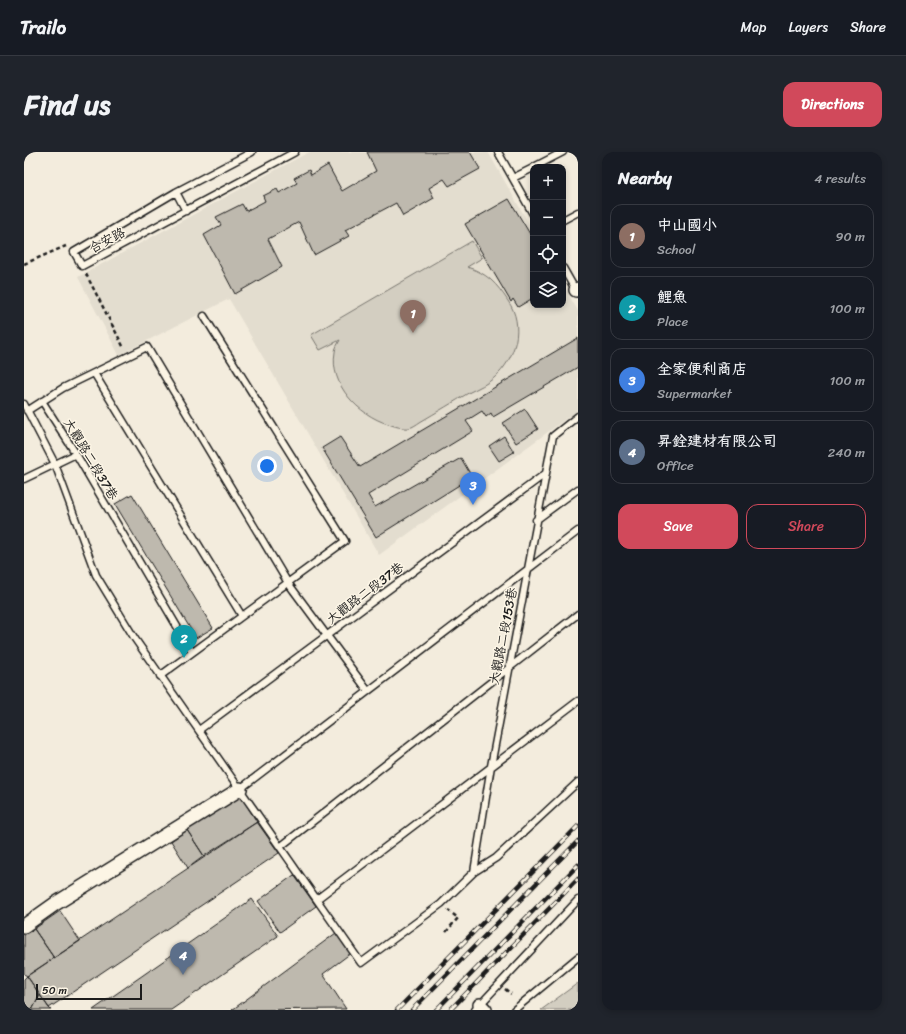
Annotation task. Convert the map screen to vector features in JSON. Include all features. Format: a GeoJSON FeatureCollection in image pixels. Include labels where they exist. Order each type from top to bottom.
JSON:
{"type":"FeatureCollection","features":[{"type":"Feature","properties":{"kind":"street"},"geometry":{"type":"LineString","coordinates":[[24,926],[55,904],[240,789]]}},
{"type":"Feature","properties":{"kind":"lane","name":"合安路"},"geometry":{"type":"LineString","coordinates":[[252,152],[176,192],[74,252],[82,266],[295,152]]}},
{"type":"Feature","properties":{"kind":"lane"},"geometry":{"type":"LineString","coordinates":[[498,152],[530,209]]}},
{"type":"Feature","properties":{"kind":"lane"},"geometry":{"type":"LineString","coordinates":[[540,164],[563,152]]}},
{"type":"Feature","properties":{"kind":"lane"},"geometry":{"type":"LineString","coordinates":[[513,178],[530,169]]}},
{"type":"Feature","properties":{"kind":"lane"},"geometry":{"type":"LineString","coordinates":[[176,192],[186,211]]}},
{"type":"Feature","properties":{"kind":"lane"},"geometry":{"type":"LineString","coordinates":[[566,218],[578,212]]}},
{"type":"Feature","properties":{"kind":"lane"},"geometry":{"type":"LineString","coordinates":[[565,272],[577,291]]}},
{"type":"Feature","properties":{"kind":"lane"},"geometry":{"type":"LineString","coordinates":[[160,676],[345,541],[204,316]]}},
{"type":"Feature","properties":{"kind":"lane"},"geometry":{"type":"LineString","coordinates":[[26,411],[63,388],[146,347],[288,583],[368,691]]}},
{"type":"Feature","properties":{"kind":"lane"},"geometry":{"type":"LineString","coordinates":[[94,373],[242,616]]}},
{"type":"Feature","properties":{"kind":"lane","name":"大觀路二段37巷"},"geometry":{"type":"LineString","coordinates":[[42,401],[76,454],[192,652]]}},
{"type":"Feature","properties":{"kind":"lane"},"geometry":{"type":"LineString","coordinates":[[24,404],[26,411],[55,464],[96,575],[135,639],[160,676],[361,963],[441,904],[474,872],[496,858],[578,782]]}},
{"type":"Feature","properties":{"kind":"lane","name":"大觀路二段153巷"},"geometry":{"type":"LineString","coordinates":[[474,872],[508,668],[553,436],[578,416]]}},
{"type":"Feature","properties":{"kind":"lane"},"geometry":{"type":"LineString","coordinates":[[24,479],[76,454]]}},
{"type":"Feature","properties":{"kind":"lane","name":"大觀路二段37巷"},"geometry":{"type":"LineString","coordinates":[[199,730],[545,474]]}},
{"type":"Feature","properties":{"kind":"lane"},"geometry":{"type":"LineString","coordinates":[[536,520],[578,489]]}},
{"type":"Feature","properties":{"kind":"lane"},"geometry":{"type":"LineString","coordinates":[[240,789],[578,531]]}},
{"type":"Feature","properties":{"kind":"lane"},"geometry":{"type":"LineString","coordinates":[[280,847],[578,614]]}},
{"type":"Feature","properties":{"kind":"lane"},"geometry":{"type":"LineString","coordinates":[[317,899],[578,701]]}},
{"type":"Feature","properties":{"kind":"lane"},"geometry":{"type":"LineString","coordinates":[[480,1008],[578,900]]}},
{"type":"Feature","properties":{"kind":"lane"},"geometry":{"type":"LineString","coordinates":[[514,1010],[578,957]]}},
{"type":"Feature","properties":{"kind":"path"},"geometry":{"type":"LineString","coordinates":[[24,264],[70,244],[74,252]]}},
{"type":"Feature","properties":{"kind":"path"},"geometry":{"type":"LineString","coordinates":[[82,266],[128,357]]}},
{"type":"Feature","properties":{"kind":"path"},"geometry":{"type":"LineString","coordinates":[[441,904],[458,918],[446,932]]}},
{"type":"Feature","properties":{"kind":"shaded area"},"geometry":{"type":"Polygon","coordinates":[[[309,152],[488,152],[530,226],[530,308],[566,308],[566,290],[578,311],[578,410],[379,555],[229,299],[119,355],[78,277],[309,152]]]}},
{"type":"Feature","properties":{"kind":"shaded area"},"geometry":{"type":"Polygon","coordinates":[[[472,241],[482,258],[467,267],[480,272],[491,280],[504,295],[513,310],[517,331],[513,352],[502,370],[494,378],[412,427],[398,427],[377,420],[357,406],[341,387],[334,364],[335,350],[340,340],[320,350],[311,335],[472,241]]]}},
{"type":"Feature","properties":{"kind":"shaded area"},"geometry":{"type":"Polygon","coordinates":[[[578,983],[578,1010],[541,1010],[578,983]]]}},
{"type":"Feature","properties":{"kind":"building"},"geometry":{"type":"Polygon","coordinates":[[[367,152],[470,152],[480,169],[449,186],[444,179],[429,188],[434,198],[403,216],[396,203],[345,230],[349,236],[314,255],[299,222],[268,239],[282,267],[235,294],[204,235],[221,225],[216,217],[242,204],[246,211],[265,201],[263,196],[277,189],[279,193],[297,183],[294,178],[309,170],[311,175],[328,165],[342,191],[376,171],[367,152]]]}},
{"type":"Feature","properties":{"kind":"building"},"geometry":{"type":"Polygon","coordinates":[[[509,199],[530,234],[530,300],[518,307],[513,299],[511,302],[465,224],[509,199]]]}},
{"type":"Feature","properties":{"kind":"building"},"geometry":{"type":"Polygon","coordinates":[[[578,338],[578,367],[493,417],[491,413],[486,417],[482,411],[466,421],[473,431],[368,495],[375,507],[461,458],[472,477],[376,537],[322,448],[340,437],[360,467],[578,338]]]}},
{"type":"Feature","properties":{"kind":"building"},"geometry":{"type":"Polygon","coordinates":[[[525,409],[538,429],[516,443],[503,423],[525,409]]]}},
{"type":"Feature","properties":{"kind":"building"},"geometry":{"type":"Polygon","coordinates":[[[504,436],[514,452],[499,461],[489,446],[504,436]]]}},
{"type":"Feature","properties":{"kind":"building"},"geometry":{"type":"Polygon","coordinates":[[[132,494],[213,628],[196,638],[115,504],[132,494]]]}},
{"type":"Feature","properties":{"kind":"building"},"geometry":{"type":"Polygon","coordinates":[[[240,795],[257,822],[204,856],[187,830],[240,795]]]}},
{"type":"Feature","properties":{"kind":"building"},"geometry":{"type":"Polygon","coordinates":[[[257,822],[279,853],[49,1008],[27,976],[257,822]]]}},
{"type":"Feature","properties":{"kind":"building"},"geometry":{"type":"Polygon","coordinates":[[[187,830],[204,856],[188,868],[171,841],[187,830]]]}},
{"type":"Feature","properties":{"kind":"building"},"geometry":{"type":"Polygon","coordinates":[[[294,875],[316,906],[280,932],[258,901],[294,875]]]}},
{"type":"Feature","properties":{"kind":"building"},"geometry":{"type":"Polygon","coordinates":[[[252,899],[278,936],[171,1010],[93,1010],[252,899]]]}},
{"type":"Feature","properties":{"kind":"building"},"geometry":{"type":"Polygon","coordinates":[[[60,911],[80,941],[54,958],[34,929],[60,911]]]}},
{"type":"Feature","properties":{"kind":"building"},"geometry":{"type":"Polygon","coordinates":[[[34,929],[54,958],[27,976],[24,974],[24,935],[34,929]]]}},
{"type":"Feature","properties":{"kind":"building"},"geometry":{"type":"Polygon","coordinates":[[[336,933],[351,953],[323,974],[346,1009],[232,1010],[336,933]]]}},
{"type":"Feature","properties":{"kind":"building"},"geometry":{"type":"Polygon","coordinates":[[[27,976],[40,995],[32,1010],[24,1010],[24,979],[27,976]]]}},
{"type":"Feature","properties":{"kind":"building"},"geometry":{"type":"Polygon","coordinates":[[[40,995],[49,1008],[51,1010],[32,1010],[40,995]]]}},
{"type":"Feature","properties":{"kind":"railway"},"geometry":{"type":"LineString","coordinates":[[397,1010],[578,826]]}},
{"type":"Feature","properties":{"kind":"railway"},"geometry":{"type":"LineString","coordinates":[[412,1010],[578,841]]}},
{"type":"Feature","properties":{"kind":"railway"},"geometry":{"type":"LineString","coordinates":[[436,1010],[578,865]]}},
{"type":"Feature","properties":{"kind":"railway"},"geometry":{"type":"LineString","coordinates":[[450,1010],[578,879]]}},
{"type":"Feature","properties":{"kind":"place","name":"中山國小"},"geometry":{"type":"Point","coordinates":[413,333]}},
{"type":"Feature","properties":{"kind":"place","name":"全家便利商店"},"geometry":{"type":"Point","coordinates":[473,505]}},
{"type":"Feature","properties":{"kind":"place","name":"鯉魚"},"geometry":{"type":"Point","coordinates":[184,658]}},
{"type":"Feature","properties":{"kind":"place","name":"昇銓建材有限公司"},"geometry":{"type":"Point","coordinates":[183,975]}}]}
